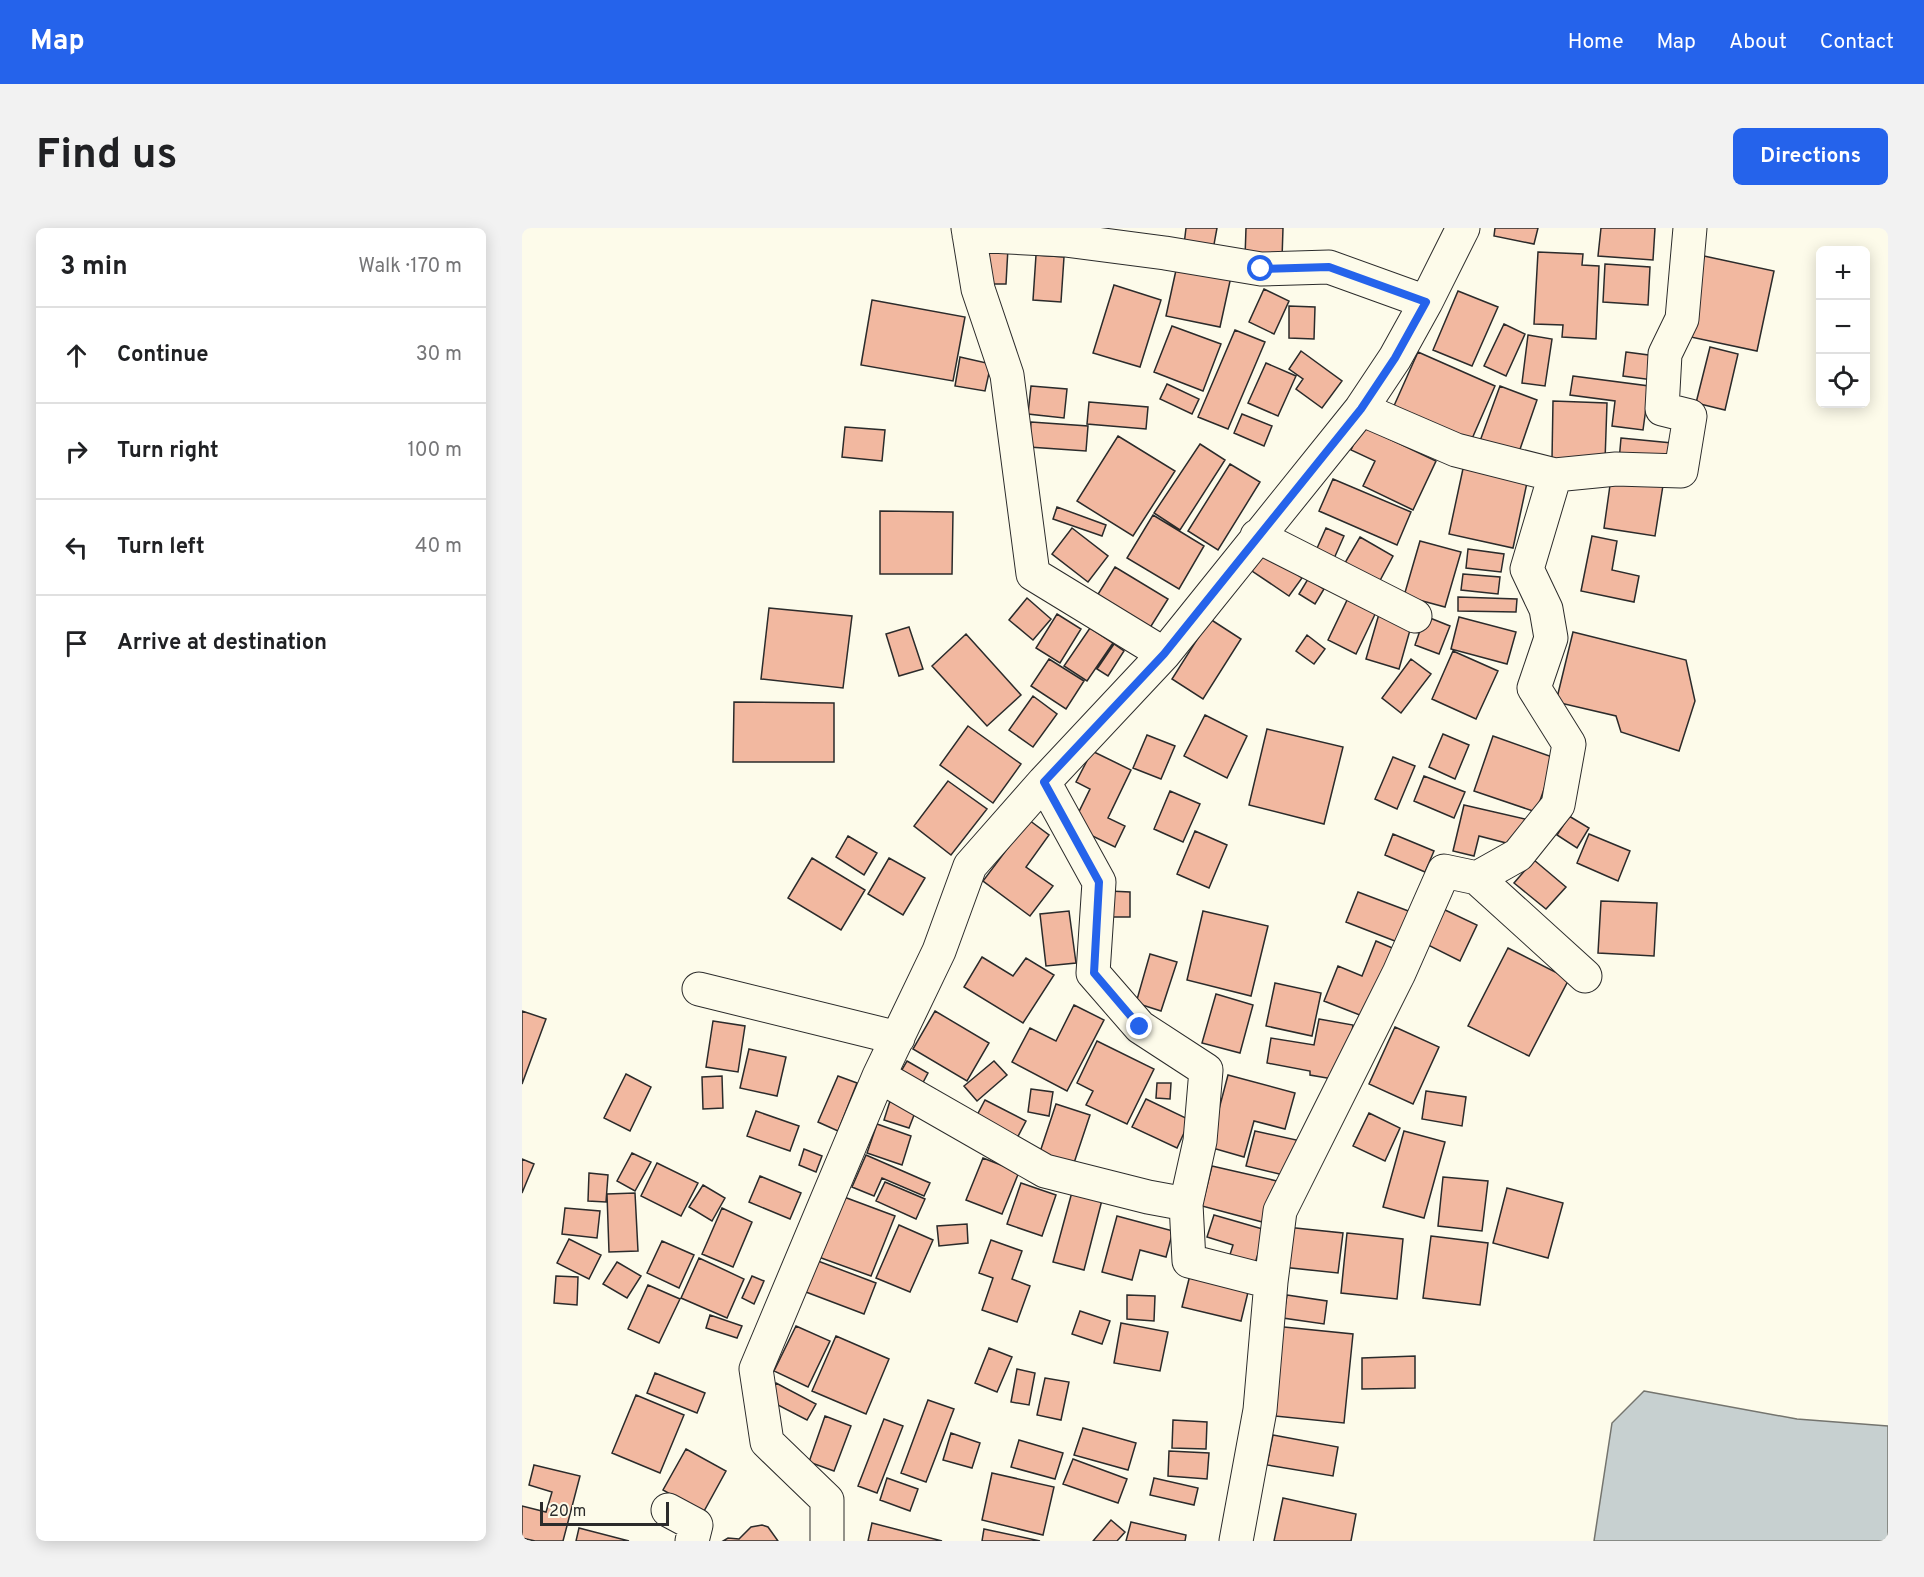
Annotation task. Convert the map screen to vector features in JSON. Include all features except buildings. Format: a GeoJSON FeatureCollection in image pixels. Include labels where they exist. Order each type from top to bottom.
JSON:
{"type":"FeatureCollection","features":[{"type":"Feature","properties":{"kind":"street"},"geometry":{"type":"LineString","coordinates":[[827,1541],[827,1500],[766,1442],[756,1369],[879,1076],[939,951],[970,866],[1044,782],[1164,654],[1361,409],[1395,358],[1463,228]]}},
{"type":"Feature","properties":{"kind":"street"},"geometry":{"type":"LineString","coordinates":[[1361,409],[1456,450],[1555,475],[1616,469],[1681,471],[1690,417],[1662,409],[1665,354],[1682,319],[1690,228]]}},
{"type":"Feature","properties":{"kind":"street"},"geometry":{"type":"LineString","coordinates":[[1164,654],[1033,574],[1007,375],[978,289],[969,232],[1065,240],[1261,269],[1329,267],[1426,302]]}},
{"type":"Feature","properties":{"kind":"street"},"geometry":{"type":"LineString","coordinates":[[1477,878],[1518,855],[1558,805],[1569,744],[1534,688],[1551,638],[1546,609],[1527,569],[1555,475]]}},
{"type":"Feature","properties":{"kind":"street"},"geometry":{"type":"LineString","coordinates":[[1257,536],[1415,616]]}},
{"type":"Feature","properties":{"kind":"street"},"geometry":{"type":"LineString","coordinates":[[1044,782],[1099,882],[1094,973],[1140,1027],[1206,1070],[1200,1141],[1186,1204],[1189,1261],[1271,1282]]}},
{"type":"Feature","properties":{"kind":"street"},"geometry":{"type":"LineString","coordinates":[[1236,1541],[1260,1410],[1280,1210],[1399,974],[1444,871],[1477,878],[1585,976]]}},
{"type":"Feature","properties":{"kind":"street"},"geometry":{"type":"LineString","coordinates":[[699,989],[898,1038]]}},
{"type":"Feature","properties":{"kind":"street"},"geometry":{"type":"LineString","coordinates":[[879,1076],[1045,1171],[1148,1197],[1186,1204]]}},
{"type":"Feature","properties":{"kind":"street"},"geometry":{"type":"LineString","coordinates":[[668,1510],[696,1526],[692,1541]]}},
{"type":"Feature","properties":{"kind":"shaded area"},"geometry":{"type":"Polygon","coordinates":[[[1644,1391],[1797,1419],[1888,1426],[1888,1541],[1594,1541],[1612,1423],[1644,1391]]]}},
{"type":"Feature","properties":{"kind":"route"},"geometry":{"type":"LineString","coordinates":[[1140,1027],[1094,973],[1099,882],[1044,782],[1164,654],[1361,409],[1395,358],[1426,302],[1329,267],[1261,269]]}}]}
